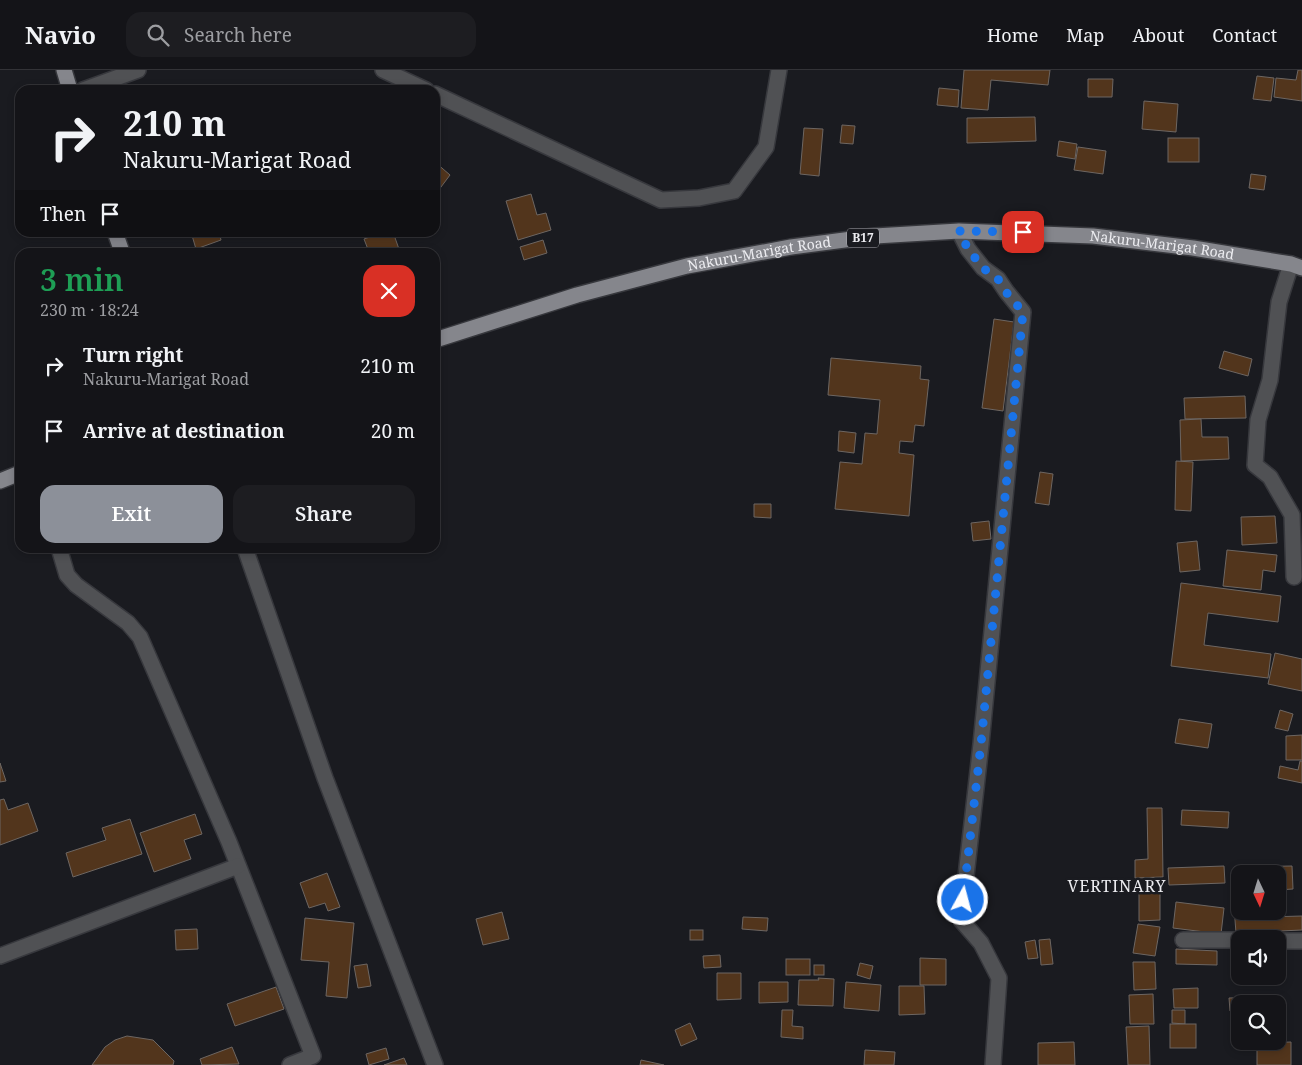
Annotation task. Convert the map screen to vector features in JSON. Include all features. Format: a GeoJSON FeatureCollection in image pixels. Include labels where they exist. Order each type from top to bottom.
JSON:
{"type":"FeatureCollection","features":[{"type":"Feature","properties":{"kind":"main road"},"geometry":{"type":"LineString","coordinates":[[64,70],[68,85]]}},
{"type":"Feature","properties":{"kind":"main road","name":"Nakuru-Marigat Road"},"geometry":{"type":"LineString","coordinates":[[440,338],[577,295],[687,266],[791,247],[875,236],[959,231],[1094,236],[1193,248],[1296,266]]}},
{"type":"Feature","properties":{"kind":"main road"},"geometry":{"type":"LineString","coordinates":[[0,480],[15,475]]}},
{"type":"Feature","properties":{"kind":"street"},"geometry":{"type":"LineString","coordinates":[[97,85],[138,70]]}},
{"type":"Feature","properties":{"kind":"street"},"geometry":{"type":"LineString","coordinates":[[384,70],[416,85]]}},
{"type":"Feature","properties":{"kind":"street"},"geometry":{"type":"LineString","coordinates":[[440,96],[661,200],[699,198],[734,191],[766,147],[779,70]]}},
{"type":"Feature","properties":{"kind":"street"},"geometry":{"type":"LineString","coordinates":[[959,231],[968,249],[983,268],[998,279],[1023,312],[981,744],[961,920],[981,943],[999,978],[992,1065]]}},
{"type":"Feature","properties":{"kind":"street"},"geometry":{"type":"LineString","coordinates":[[1294,578],[1292,515],[1270,477],[1255,464],[1258,420],[1270,380],[1279,302],[1296,266]]}},
{"type":"Feature","properties":{"kind":"street"},"geometry":{"type":"LineString","coordinates":[[60,553],[67,575],[76,585],[128,623],[140,637],[229,842],[315,1061],[290,1065]]}},
{"type":"Feature","properties":{"kind":"street"},"geometry":{"type":"LineString","coordinates":[[247,553],[325,778],[435,1065]]}},
{"type":"Feature","properties":{"kind":"street"},"geometry":{"type":"LineString","coordinates":[[0,956],[238,866]]}},
{"type":"Feature","properties":{"kind":"street"},"geometry":{"type":"LineString","coordinates":[[1183,940],[1231,940]]}},
{"type":"Feature","properties":{"kind":"street"},"geometry":{"type":"LineString","coordinates":[[1286,940],[1302,941]]}},
{"type":"Feature","properties":{"kind":"building"},"geometry":{"type":"Polygon","coordinates":[[[964,70],[1050,70],[1048,85],[991,80],[988,110],[961,108],[964,70]]]}},
{"type":"Feature","properties":{"kind":"building"},"geometry":{"type":"Polygon","coordinates":[[[1298,70],[1302,70],[1302,101],[1274,97],[1276,78],[1296,80],[1298,70]]]}},
{"type":"Feature","properties":{"kind":"building"},"geometry":{"type":"Polygon","coordinates":[[[1257,76],[1274,78],[1271,101],[1253,99],[1257,76]]]}},
{"type":"Feature","properties":{"kind":"building"},"geometry":{"type":"Polygon","coordinates":[[[1088,79],[1113,79],[1112,97],[1088,97],[1088,79]]]}},
{"type":"Feature","properties":{"kind":"building"},"geometry":{"type":"Polygon","coordinates":[[[939,88],[959,90],[958,107],[937,105],[939,88]]]}},
{"type":"Feature","properties":{"kind":"building"},"geometry":{"type":"Polygon","coordinates":[[[1144,101],[1178,104],[1176,132],[1142,129],[1144,101]]]}},
{"type":"Feature","properties":{"kind":"building"},"geometry":{"type":"Polygon","coordinates":[[[1035,117],[1036,141],[967,143],[967,118],[1035,117]]]}},
{"type":"Feature","properties":{"kind":"building"},"geometry":{"type":"Polygon","coordinates":[[[842,125],[855,126],[853,144],[840,143],[842,125]]]}},
{"type":"Feature","properties":{"kind":"building"},"geometry":{"type":"Polygon","coordinates":[[[804,128],[823,129],[819,176],[800,174],[804,128]]]}},
{"type":"Feature","properties":{"kind":"building"},"geometry":{"type":"Polygon","coordinates":[[[1168,138],[1199,138],[1199,162],[1168,162],[1168,138]]]}},
{"type":"Feature","properties":{"kind":"building"},"geometry":{"type":"Polygon","coordinates":[[[1059,141],[1077,144],[1075,159],[1057,156],[1059,141]]]}},
{"type":"Feature","properties":{"kind":"building"},"geometry":{"type":"Polygon","coordinates":[[[1078,147],[1106,151],[1103,174],[1074,170],[1078,147]]]}},
{"type":"Feature","properties":{"kind":"building"},"geometry":{"type":"Polygon","coordinates":[[[440,166],[450,175],[440,188],[440,166]]]}},
{"type":"Feature","properties":{"kind":"building"},"geometry":{"type":"Polygon","coordinates":[[[1251,174],[1266,176],[1264,190],[1249,188],[1251,174]]]}},
{"type":"Feature","properties":{"kind":"building"},"geometry":{"type":"Polygon","coordinates":[[[531,194],[537,215],[546,213],[551,230],[518,240],[506,201],[531,194]]]}},
{"type":"Feature","properties":{"kind":"building"},"geometry":{"type":"Polygon","coordinates":[[[192,237],[220,237],[221,240],[196,248],[192,237]]]}},
{"type":"Feature","properties":{"kind":"building"},"geometry":{"type":"Polygon","coordinates":[[[370,237],[395,237],[399,248],[367,248],[364,239],[370,237]]]}},
{"type":"Feature","properties":{"kind":"building"},"geometry":{"type":"Polygon","coordinates":[[[543,240],[547,253],[524,260],[520,247],[543,240]]]}},
{"type":"Feature","properties":{"kind":"building"},"geometry":{"type":"Polygon","coordinates":[[[994,319],[1014,322],[1003,411],[982,408],[994,319]]]}},
{"type":"Feature","properties":{"kind":"building"},"geometry":{"type":"Polygon","coordinates":[[[1224,351],[1252,359],[1248,376],[1219,368],[1224,351]]]}},
{"type":"Feature","properties":{"kind":"building"},"geometry":{"type":"Polygon","coordinates":[[[831,358],[921,366],[920,379],[929,380],[924,426],[915,425],[913,442],[900,441],[899,453],[914,455],[909,516],[835,509],[840,462],[862,464],[865,433],[877,434],[880,400],[828,395],[831,358]]]}},
{"type":"Feature","properties":{"kind":"building"},"geometry":{"type":"Polygon","coordinates":[[[1245,396],[1246,418],[1185,419],[1184,398],[1245,396]]]}},
{"type":"Feature","properties":{"kind":"building"},"geometry":{"type":"Polygon","coordinates":[[[1201,419],[1202,437],[1228,437],[1229,459],[1181,461],[1180,420],[1201,419]]]}},
{"type":"Feature","properties":{"kind":"building"},"geometry":{"type":"Polygon","coordinates":[[[839,431],[856,433],[854,453],[838,451],[839,431]]]}},
{"type":"Feature","properties":{"kind":"building"},"geometry":{"type":"Polygon","coordinates":[[[1176,461],[1193,462],[1191,511],[1175,510],[1176,461]]]}},
{"type":"Feature","properties":{"kind":"building"},"geometry":{"type":"Polygon","coordinates":[[[1040,472],[1053,474],[1049,505],[1035,503],[1040,472]]]}},
{"type":"Feature","properties":{"kind":"building"},"geometry":{"type":"Polygon","coordinates":[[[754,504],[771,504],[771,518],[754,517],[754,504]]]}},
{"type":"Feature","properties":{"kind":"building"},"geometry":{"type":"Polygon","coordinates":[[[1275,516],[1277,543],[1242,545],[1241,517],[1275,516]]]}},
{"type":"Feature","properties":{"kind":"building"},"geometry":{"type":"Polygon","coordinates":[[[989,521],[991,539],[973,541],[971,523],[989,521]]]}},
{"type":"Feature","properties":{"kind":"building"},"geometry":{"type":"Polygon","coordinates":[[[1197,541],[1200,570],[1180,572],[1177,543],[1197,541]]]}},
{"type":"Feature","properties":{"kind":"building"},"geometry":{"type":"Polygon","coordinates":[[[1227,550],[1277,555],[1275,572],[1263,570],[1261,590],[1223,586],[1227,550]]]}},
{"type":"Feature","properties":{"kind":"building"},"geometry":{"type":"Polygon","coordinates":[[[1181,583],[1281,596],[1278,622],[1208,613],[1204,645],[1271,654],[1268,678],[1171,666],[1181,583]]]}},
{"type":"Feature","properties":{"kind":"building"},"geometry":{"type":"Polygon","coordinates":[[[1275,653],[1302,659],[1302,691],[1268,684],[1275,653]]]}},
{"type":"Feature","properties":{"kind":"building"},"geometry":{"type":"Polygon","coordinates":[[[1280,710],[1293,714],[1288,731],[1275,728],[1280,710]]]}},
{"type":"Feature","properties":{"kind":"building"},"geometry":{"type":"Polygon","coordinates":[[[1179,719],[1212,724],[1208,748],[1175,743],[1179,719]]]}},
{"type":"Feature","properties":{"kind":"building"},"geometry":{"type":"Polygon","coordinates":[[[1302,735],[1302,760],[1286,760],[1286,736],[1302,735]]]}},
{"type":"Feature","properties":{"kind":"building"},"geometry":{"type":"Polygon","coordinates":[[[1300,761],[1302,761],[1302,783],[1278,778],[1280,766],[1298,770],[1300,761]]]}},
{"type":"Feature","properties":{"kind":"building"},"geometry":{"type":"Polygon","coordinates":[[[0,763],[6,781],[0,782],[0,763]]]}},
{"type":"Feature","properties":{"kind":"building"},"geometry":{"type":"Polygon","coordinates":[[[4,799],[8,810],[28,803],[38,831],[0,845],[0,800],[4,799]]]}},
{"type":"Feature","properties":{"kind":"building"},"geometry":{"type":"Polygon","coordinates":[[[1147,808],[1162,808],[1163,877],[1135,878],[1135,860],[1148,859],[1147,808]]]}},
{"type":"Feature","properties":{"kind":"building"},"geometry":{"type":"Polygon","coordinates":[[[1182,810],[1229,812],[1228,828],[1181,825],[1182,810]]]}},
{"type":"Feature","properties":{"kind":"building"},"geometry":{"type":"Polygon","coordinates":[[[195,814],[202,834],[184,840],[191,859],[154,872],[140,833],[195,814]]]}},
{"type":"Feature","properties":{"kind":"building"},"geometry":{"type":"Polygon","coordinates":[[[130,819],[142,854],[73,877],[66,853],[106,840],[102,828],[130,819]]]}},
{"type":"Feature","properties":{"kind":"building"},"geometry":{"type":"Polygon","coordinates":[[[1224,866],[1225,883],[1169,885],[1168,868],[1224,866]]]}},
{"type":"Feature","properties":{"kind":"building"},"geometry":{"type":"Polygon","coordinates":[[[1286,866],[1292,866],[1293,889],[1286,889],[1286,866]]]}},
{"type":"Feature","properties":{"kind":"building"},"geometry":{"type":"Polygon","coordinates":[[[327,873],[340,907],[328,911],[325,903],[309,908],[300,883],[327,873]]]}},
{"type":"Feature","properties":{"kind":"building"},"geometry":{"type":"Polygon","coordinates":[[[1139,893],[1160,893],[1160,920],[1139,921],[1139,893]]]}},
{"type":"Feature","properties":{"kind":"building"},"geometry":{"type":"Polygon","coordinates":[[[1176,902],[1224,908],[1221,934],[1173,928],[1176,902]]]}},
{"type":"Feature","properties":{"kind":"building"},"geometry":{"type":"Polygon","coordinates":[[[502,912],[509,939],[483,945],[476,919],[502,912]]]}},
{"type":"Feature","properties":{"kind":"building"},"geometry":{"type":"Polygon","coordinates":[[[1286,916],[1302,916],[1302,930],[1236,930],[1235,920],[1286,920],[1286,916]]]}},
{"type":"Feature","properties":{"kind":"building"},"geometry":{"type":"Polygon","coordinates":[[[743,917],[768,918],[767,931],[742,929],[743,917]]]}},
{"type":"Feature","properties":{"kind":"building"},"geometry":{"type":"Polygon","coordinates":[[[305,918],[354,923],[347,998],[326,996],[329,962],[301,960],[305,918]]]}},
{"type":"Feature","properties":{"kind":"building"},"geometry":{"type":"Polygon","coordinates":[[[1138,924],[1160,927],[1155,956],[1133,953],[1138,924]]]}},
{"type":"Feature","properties":{"kind":"building"},"geometry":{"type":"Polygon","coordinates":[[[197,929],[198,949],[176,950],[175,930],[197,929]]]}},
{"type":"Feature","properties":{"kind":"building"},"geometry":{"type":"Polygon","coordinates":[[[690,930],[703,930],[703,940],[690,940],[690,930]]]}},
{"type":"Feature","properties":{"kind":"building"},"geometry":{"type":"Polygon","coordinates":[[[1050,939],[1053,964],[1041,965],[1039,940],[1050,939]]]}},
{"type":"Feature","properties":{"kind":"building"},"geometry":{"type":"Polygon","coordinates":[[[1035,940],[1038,958],[1028,959],[1025,942],[1035,940]]]}},
{"type":"Feature","properties":{"kind":"building"},"geometry":{"type":"Polygon","coordinates":[[[1176,949],[1217,951],[1217,965],[1176,964],[1176,949]]]}},
{"type":"Feature","properties":{"kind":"building"},"geometry":{"type":"Polygon","coordinates":[[[720,955],[721,967],[704,968],[703,956],[720,955]]]}},
{"type":"Feature","properties":{"kind":"building"},"geometry":{"type":"Polygon","coordinates":[[[920,958],[946,959],[946,985],[920,985],[920,958]]]}},
{"type":"Feature","properties":{"kind":"building"},"geometry":{"type":"Polygon","coordinates":[[[786,959],[810,959],[810,975],[786,975],[786,959]]]}},
{"type":"Feature","properties":{"kind":"building"},"geometry":{"type":"Polygon","coordinates":[[[1133,962],[1155,962],[1156,989],[1134,990],[1133,962]]]}},
{"type":"Feature","properties":{"kind":"building"},"geometry":{"type":"Polygon","coordinates":[[[860,963],[873,966],[870,979],[857,975],[860,963]]]}},
{"type":"Feature","properties":{"kind":"building"},"geometry":{"type":"Polygon","coordinates":[[[367,964],[371,986],[358,988],[354,966],[367,964]]]}},
{"type":"Feature","properties":{"kind":"building"},"geometry":{"type":"Polygon","coordinates":[[[814,965],[824,965],[824,975],[814,975],[814,965]]]}},
{"type":"Feature","properties":{"kind":"building"},"geometry":{"type":"Polygon","coordinates":[[[717,973],[741,973],[741,999],[717,1000],[717,973]]]}},
{"type":"Feature","properties":{"kind":"building"},"geometry":{"type":"Polygon","coordinates":[[[818,978],[834,979],[833,1006],[798,1005],[799,980],[819,980],[818,978]]]}},
{"type":"Feature","properties":{"kind":"building"},"geometry":{"type":"Polygon","coordinates":[[[759,982],[788,982],[788,1002],[759,1003],[759,982]]]}},
{"type":"Feature","properties":{"kind":"building"},"geometry":{"type":"Polygon","coordinates":[[[846,982],[881,985],[879,1011],[844,1008],[846,982]]]}},
{"type":"Feature","properties":{"kind":"building"},"geometry":{"type":"Polygon","coordinates":[[[899,986],[924,986],[925,1014],[899,1015],[899,986]]]}},
{"type":"Feature","properties":{"kind":"building"},"geometry":{"type":"Polygon","coordinates":[[[276,987],[284,1009],[235,1026],[227,1004],[276,987]]]}},
{"type":"Feature","properties":{"kind":"building"},"geometry":{"type":"Polygon","coordinates":[[[1198,988],[1198,1008],[1174,1008],[1173,989],[1198,988]]]}},
{"type":"Feature","properties":{"kind":"building"},"geometry":{"type":"Polygon","coordinates":[[[1153,994],[1154,1024],[1130,1024],[1129,995],[1153,994]]]}},
{"type":"Feature","properties":{"kind":"building"},"geometry":{"type":"Polygon","coordinates":[[[1229,998],[1231,998],[1231,1011],[1230,1011],[1229,998]]]}},
{"type":"Feature","properties":{"kind":"building"},"geometry":{"type":"Polygon","coordinates":[[[782,1010],[793,1010],[792,1026],[803,1027],[803,1039],[781,1037],[782,1010]]]}},
{"type":"Feature","properties":{"kind":"building"},"geometry":{"type":"Polygon","coordinates":[[[1172,1010],[1185,1010],[1185,1024],[1172,1023],[1172,1010]]]}},
{"type":"Feature","properties":{"kind":"building"},"geometry":{"type":"Polygon","coordinates":[[[690,1023],[697,1039],[681,1046],[675,1030],[690,1023]]]}},
{"type":"Feature","properties":{"kind":"building"},"geometry":{"type":"Polygon","coordinates":[[[1170,1024],[1196,1024],[1196,1048],[1170,1048],[1170,1024]]]}},
{"type":"Feature","properties":{"kind":"building"},"geometry":{"type":"Polygon","coordinates":[[[1149,1026],[1150,1065],[1128,1065],[1126,1027],[1149,1026]]]}},
{"type":"Feature","properties":{"kind":"building"},"geometry":{"type":"Polygon","coordinates":[[[127,1036],[153,1040],[174,1061],[173,1065],[92,1065],[105,1047],[115,1040],[127,1036]]]}},
{"type":"Feature","properties":{"kind":"building"},"geometry":{"type":"Polygon","coordinates":[[[1074,1042],[1075,1065],[1038,1065],[1038,1043],[1074,1042]]]}},
{"type":"Feature","properties":{"kind":"building"},"geometry":{"type":"Polygon","coordinates":[[[1286,1042],[1291,1042],[1291,1065],[1257,1065],[1257,1050],[1286,1050],[1286,1042]]]}},
{"type":"Feature","properties":{"kind":"building"},"geometry":{"type":"Polygon","coordinates":[[[232,1047],[239,1064],[202,1065],[200,1059],[232,1047]]]}},
{"type":"Feature","properties":{"kind":"building"},"geometry":{"type":"Polygon","coordinates":[[[386,1048],[389,1059],[369,1065],[366,1054],[386,1048]]]}},
{"type":"Feature","properties":{"kind":"building"},"geometry":{"type":"Polygon","coordinates":[[[865,1050],[895,1052],[894,1065],[864,1065],[865,1050]]]}},
{"type":"Feature","properties":{"kind":"building"},"geometry":{"type":"Polygon","coordinates":[[[404,1058],[407,1065],[384,1065],[404,1058]]]}},
{"type":"Feature","properties":{"kind":"building"},"geometry":{"type":"Polygon","coordinates":[[[641,1060],[664,1065],[640,1065],[641,1060]]]}},
{"type":"Feature","properties":{"kind":"district","name":"VERTINARY"},"geometry":{"type":"Point","coordinates":[1117,886]}},
{"type":"Feature","properties":{"kind":"route"},"geometry":{"type":"LineString","coordinates":[[963,900],[981,744],[1023,312],[998,279],[983,268],[968,249],[959,231],[1023,232]]}}]}
